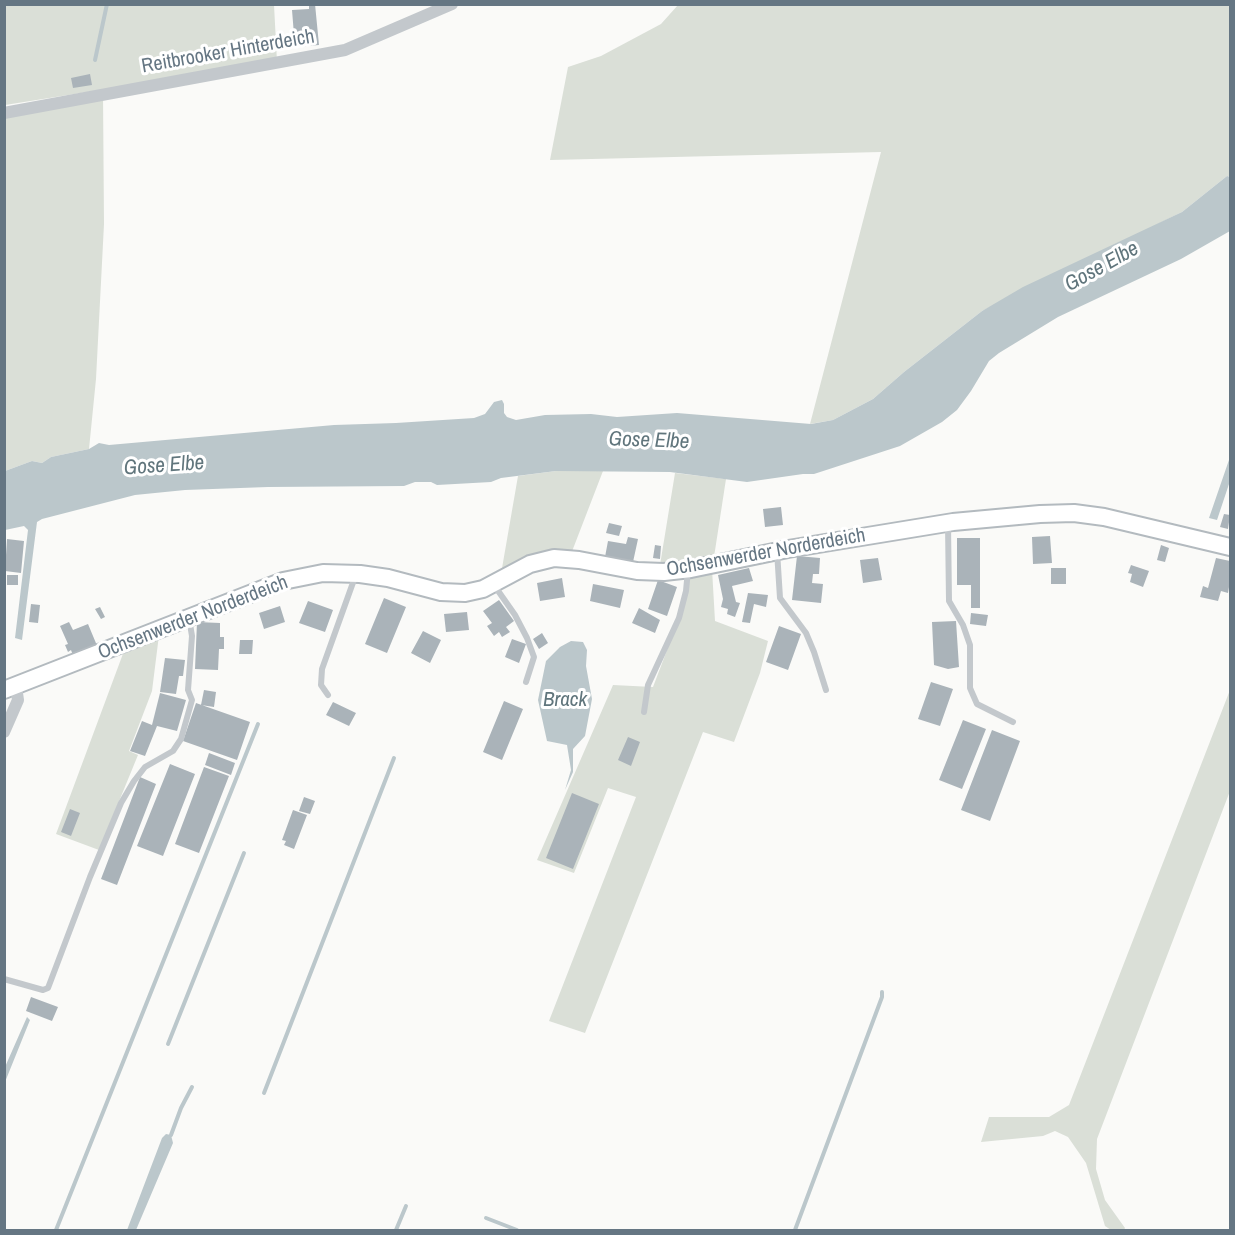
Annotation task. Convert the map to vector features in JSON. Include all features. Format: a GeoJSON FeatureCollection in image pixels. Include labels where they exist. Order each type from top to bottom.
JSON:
{"type":"FeatureCollection","features":[{"type":"Feature","properties":{"kind":"street","name":"Reitbrooker Hinterdeich"},"geometry":{"type":"LineString","coordinates":[[4,112],[345,50],[452,4]]}},
{"type":"Feature","properties":{"kind":"street","name":"Ochsenwerder Norderdeich"},"geometry":{"type":"LineString","coordinates":[[10,688],[283,581],[323,573],[356,573],[388,578],[441,592],[465,594],[493,584],[530,564],[554,558],[637,571],[664,572],[948,523],[1074,513],[1104,517],[1230,547]]}},
{"type":"Feature","properties":{"kind":"street"},"geometry":{"type":"LineString","coordinates":[[4,732],[18,700],[10,688]]}},
{"type":"Feature","properties":{"kind":"lane"},"geometry":{"type":"LineString","coordinates":[[948,523],[949,601],[963,625],[970,645],[970,688],[977,704],[1013,722]]}},
{"type":"Feature","properties":{"kind":"lane"},"geometry":{"type":"LineString","coordinates":[[777,551],[780,598],[806,633],[826,690]]}},
{"type":"Feature","properties":{"kind":"lane"},"geometry":{"type":"LineString","coordinates":[[644,712],[648,685],[679,618],[686,591],[688,569]]}},
{"type":"Feature","properties":{"kind":"lane"},"geometry":{"type":"LineString","coordinates":[[328,695],[321,686],[322,669],[356,573]]}},
{"type":"Feature","properties":{"kind":"lane"},"geometry":{"type":"LineString","coordinates":[[493,584],[515,615],[534,657],[526,682]]}},
{"type":"Feature","properties":{"kind":"lane"},"geometry":{"type":"LineString","coordinates":[[4,979],[43,990],[48,988],[121,803],[145,767],[173,752],[181,740],[192,700],[188,690],[192,636],[189,617]]}},
{"type":"Feature","properties":{"kind":"shaded area"},"geometry":{"type":"Polygon","coordinates":[[[5,5],[274,5],[277,62],[5,105],[5,5]]]}},
{"type":"Feature","properties":{"kind":"shaded area"},"geometry":{"type":"Polygon","coordinates":[[[678,5],[1230,5],[1230,177],[1227,176],[1182,212],[982,311],[873,399],[833,420],[810,424],[881,152],[550,160],[568,67],[601,56],[661,24],[678,5]]]}},
{"type":"Feature","properties":{"kind":"shaded area"},"geometry":{"type":"Polygon","coordinates":[[[103,94],[104,224],[96,379],[89,449],[51,457],[42,463],[32,461],[5,471],[5,111],[103,94]]]}},
{"type":"Feature","properties":{"kind":"shaded area"},"geometry":{"type":"Polygon","coordinates":[[[556,471],[603,471],[571,554],[501,574],[518,476],[556,471]]]}},
{"type":"Feature","properties":{"kind":"shaded area"},"geometry":{"type":"Polygon","coordinates":[[[675,473],[726,479],[714,557],[660,565],[675,473]]]}},
{"type":"Feature","properties":{"kind":"shaded area"},"geometry":{"type":"Polygon","coordinates":[[[712,569],[715,621],[768,641],[760,673],[734,742],[703,732],[585,1033],[549,1021],[636,797],[608,788],[574,873],[537,860],[613,685],[653,687],[669,645],[688,576],[712,569]]]}},
{"type":"Feature","properties":{"kind":"shaded area"},"geometry":{"type":"Polygon","coordinates":[[[159,635],[152,691],[129,751],[138,755],[99,850],[56,834],[124,651],[159,635]]]}},
{"type":"Feature","properties":{"kind":"shaded area"},"geometry":{"type":"Polygon","coordinates":[[[1230,690],[1230,791],[1097,1139],[1096,1169],[1105,1200],[1125,1228],[1124,1230],[1111,1230],[1105,1226],[1086,1163],[1068,1137],[1055,1131],[1043,1136],[981,1142],[989,1117],[1049,1117],[1069,1105],[1230,690]]]}},
{"type":"Feature","properties":{"kind":"water","name":"Gose Elbe"},"geometry":{"type":"Polygon","coordinates":[[[1227,176],[1230,177],[1230,231],[1181,259],[1058,317],[999,353],[989,361],[957,410],[942,422],[900,446],[814,474],[747,482],[670,472],[556,471],[501,478],[491,482],[437,485],[431,482],[415,482],[404,486],[185,490],[135,495],[37,522],[22,640],[15,638],[28,530],[24,526],[5,530],[5,471],[32,461],[42,463],[51,457],[89,449],[99,443],[109,445],[334,425],[474,418],[485,414],[494,402],[502,400],[504,413],[507,417],[516,420],[545,415],[591,414],[617,417],[677,413],[811,424],[833,420],[873,399],[982,311],[1023,287],[1182,212],[1227,176]]]}},
{"type":"Feature","properties":{"kind":"water"},"geometry":{"type":"Polygon","coordinates":[[[1230,457],[1230,481],[1217,520],[1209,518],[1230,457]]]}},
{"type":"Feature","properties":{"kind":"water","name":"Brack"},"geometry":{"type":"Polygon","coordinates":[[[571,641],[583,642],[587,650],[586,666],[592,699],[585,736],[573,749],[573,772],[565,790],[571,770],[567,745],[547,741],[538,700],[546,661],[560,647],[571,641]]]}},
{"type":"Feature","properties":{"kind":"water"},"geometry":{"type":"Polygon","coordinates":[[[27,1017],[30,1020],[5,1082],[5,1067],[27,1017]]]}},
{"type":"Feature","properties":{"kind":"water"},"geometry":{"type":"Polygon","coordinates":[[[166,1134],[171,1135],[173,1143],[136,1230],[127,1230],[162,1138],[166,1134]]]}},
{"type":"Feature","properties":{"kind":"building"},"geometry":{"type":"Polygon","coordinates":[[[309,4],[315,4],[319,45],[295,47],[292,10],[309,9],[309,4]]]}},
{"type":"Feature","properties":{"kind":"building"},"geometry":{"type":"Polygon","coordinates":[[[90,74],[92,85],[73,88],[71,78],[90,74]]]}},
{"type":"Feature","properties":{"kind":"building"},"geometry":{"type":"Polygon","coordinates":[[[781,507],[783,525],[765,527],[763,509],[781,507]]]}},
{"type":"Feature","properties":{"kind":"building"},"geometry":{"type":"Polygon","coordinates":[[[1224,514],[1230,515],[1228,529],[1220,527],[1224,514]]]}},
{"type":"Feature","properties":{"kind":"building"},"geometry":{"type":"Polygon","coordinates":[[[609,523],[622,526],[619,536],[606,533],[609,523]]]}},
{"type":"Feature","properties":{"kind":"building"},"geometry":{"type":"Polygon","coordinates":[[[1050,536],[1052,563],[1033,564],[1032,537],[1050,536]]]}},
{"type":"Feature","properties":{"kind":"building"},"geometry":{"type":"Polygon","coordinates":[[[628,537],[638,539],[633,562],[605,557],[608,541],[626,544],[628,537]]]}},
{"type":"Feature","properties":{"kind":"building"},"geometry":{"type":"Polygon","coordinates":[[[957,538],[980,538],[980,608],[971,608],[971,585],[957,585],[957,538]]]}},
{"type":"Feature","properties":{"kind":"building"},"geometry":{"type":"Polygon","coordinates":[[[7,539],[24,541],[21,573],[5,571],[7,539]]]}},
{"type":"Feature","properties":{"kind":"building"},"geometry":{"type":"Polygon","coordinates":[[[655,545],[661,546],[660,559],[653,558],[655,545]]]}},
{"type":"Feature","properties":{"kind":"building"},"geometry":{"type":"Polygon","coordinates":[[[1161,545],[1169,548],[1165,562],[1157,560],[1161,545]]]}},
{"type":"Feature","properties":{"kind":"building"},"geometry":{"type":"Polygon","coordinates":[[[797,556],[820,558],[819,574],[813,574],[812,583],[823,584],[821,603],[792,600],[797,556]]]}},
{"type":"Feature","properties":{"kind":"building"},"geometry":{"type":"Polygon","coordinates":[[[878,558],[882,580],[863,583],[860,560],[878,558]]]}},
{"type":"Feature","properties":{"kind":"building"},"geometry":{"type":"Polygon","coordinates":[[[1216,558],[1230,561],[1228,593],[1221,591],[1218,601],[1200,597],[1203,586],[1208,588],[1216,558]]]}},
{"type":"Feature","properties":{"kind":"building"},"geometry":{"type":"Polygon","coordinates":[[[1131,565],[1149,571],[1143,587],[1130,582],[1132,574],[1128,573],[1131,565]]]}},
{"type":"Feature","properties":{"kind":"building"},"geometry":{"type":"Polygon","coordinates":[[[749,568],[753,581],[732,586],[736,602],[740,603],[735,617],[727,614],[728,609],[721,607],[723,599],[718,575],[749,568]]]}},
{"type":"Feature","properties":{"kind":"building"},"geometry":{"type":"Polygon","coordinates":[[[1051,568],[1066,568],[1066,584],[1051,584],[1051,568]]]}},
{"type":"Feature","properties":{"kind":"building"},"geometry":{"type":"Polygon","coordinates":[[[7,575],[18,575],[18,585],[7,585],[7,575]]]}},
{"type":"Feature","properties":{"kind":"building"},"geometry":{"type":"Polygon","coordinates":[[[562,578],[565,597],[540,601],[537,583],[562,578]]]}},
{"type":"Feature","properties":{"kind":"building"},"geometry":{"type":"Polygon","coordinates":[[[658,580],[677,587],[667,616],[648,609],[658,580]]]}},
{"type":"Feature","properties":{"kind":"building"},"geometry":{"type":"Polygon","coordinates":[[[593,584],[624,590],[620,608],[590,601],[593,584]]]}},
{"type":"Feature","properties":{"kind":"building"},"geometry":{"type":"Polygon","coordinates":[[[748,593],[768,595],[766,607],[754,604],[750,623],[742,622],[748,593]]]}},
{"type":"Feature","properties":{"kind":"building"},"geometry":{"type":"Polygon","coordinates":[[[384,598],[406,607],[387,653],[365,644],[384,598]]]}},
{"type":"Feature","properties":{"kind":"building"},"geometry":{"type":"Polygon","coordinates":[[[499,600],[514,621],[506,627],[510,632],[502,637],[499,632],[494,636],[487,626],[492,623],[483,611],[499,600]]]}},
{"type":"Feature","properties":{"kind":"building"},"geometry":{"type":"Polygon","coordinates":[[[308,601],[333,610],[325,632],[299,623],[308,601]]]}},
{"type":"Feature","properties":{"kind":"building"},"geometry":{"type":"Polygon","coordinates":[[[31,604],[40,605],[38,623],[29,622],[31,604]]]}},
{"type":"Feature","properties":{"kind":"building"},"geometry":{"type":"Polygon","coordinates":[[[280,606],[285,622],[264,629],[259,613],[280,606]]]}},
{"type":"Feature","properties":{"kind":"building"},"geometry":{"type":"Polygon","coordinates":[[[100,607],[105,617],[101,619],[95,609],[100,607]]]}},
{"type":"Feature","properties":{"kind":"building"},"geometry":{"type":"Polygon","coordinates":[[[639,608],[660,620],[655,633],[632,623],[639,608]]]}},
{"type":"Feature","properties":{"kind":"building"},"geometry":{"type":"Polygon","coordinates":[[[467,612],[469,630],[446,632],[444,614],[467,612]]]}},
{"type":"Feature","properties":{"kind":"building"},"geometry":{"type":"Polygon","coordinates":[[[971,613],[988,615],[986,626],[970,624],[971,613]]]}},
{"type":"Feature","properties":{"kind":"building"},"geometry":{"type":"Polygon","coordinates":[[[956,621],[959,667],[948,669],[934,665],[932,622],[956,621]]]}},
{"type":"Feature","properties":{"kind":"building"},"geometry":{"type":"Polygon","coordinates":[[[69,622],[73,630],[88,624],[98,648],[74,658],[71,650],[68,652],[65,645],[68,644],[60,626],[69,622]]]}},
{"type":"Feature","properties":{"kind":"building"},"geometry":{"type":"Polygon","coordinates":[[[197,622],[220,623],[220,637],[224,637],[224,649],[219,649],[218,670],[195,669],[197,622]]]}},
{"type":"Feature","properties":{"kind":"building"},"geometry":{"type":"Polygon","coordinates":[[[779,626],[801,634],[788,670],[766,662],[779,626]]]}},
{"type":"Feature","properties":{"kind":"building"},"geometry":{"type":"Polygon","coordinates":[[[423,631],[441,640],[430,663],[411,653],[423,631]]]}},
{"type":"Feature","properties":{"kind":"building"},"geometry":{"type":"Polygon","coordinates":[[[542,633],[548,643],[539,649],[533,639],[542,633]]]}},
{"type":"Feature","properties":{"kind":"building"},"geometry":{"type":"Polygon","coordinates":[[[512,639],[526,644],[519,663],[505,657],[512,639]]]}},
{"type":"Feature","properties":{"kind":"building"},"geometry":{"type":"Polygon","coordinates":[[[240,640],[253,640],[252,654],[239,654],[240,640]]]}},
{"type":"Feature","properties":{"kind":"building"},"geometry":{"type":"Polygon","coordinates":[[[165,658],[185,660],[183,676],[179,676],[176,694],[160,692],[165,658]]]}},
{"type":"Feature","properties":{"kind":"building"},"geometry":{"type":"Polygon","coordinates":[[[931,682],[953,689],[940,726],[918,719],[931,682]]]}},
{"type":"Feature","properties":{"kind":"building"},"geometry":{"type":"Polygon","coordinates":[[[204,690],[216,692],[214,707],[201,705],[204,690]]]}},
{"type":"Feature","properties":{"kind":"building"},"geometry":{"type":"Polygon","coordinates":[[[160,693],[186,700],[177,731],[157,726],[145,756],[130,751],[142,721],[152,725],[160,693]]]}},
{"type":"Feature","properties":{"kind":"building"},"geometry":{"type":"Polygon","coordinates":[[[504,701],[523,709],[502,760],[483,752],[504,701]]]}},
{"type":"Feature","properties":{"kind":"building"},"geometry":{"type":"Polygon","coordinates":[[[333,702],[356,713],[349,726],[326,715],[333,702]]]}},
{"type":"Feature","properties":{"kind":"building"},"geometry":{"type":"Polygon","coordinates":[[[196,703],[250,722],[237,760],[183,741],[196,703]]]}},
{"type":"Feature","properties":{"kind":"building"},"geometry":{"type":"Polygon","coordinates":[[[963,720],[986,729],[962,789],[939,780],[963,720]]]}},
{"type":"Feature","properties":{"kind":"building"},"geometry":{"type":"Polygon","coordinates":[[[992,730],[1020,741],[990,821],[961,810],[992,730]]]}},
{"type":"Feature","properties":{"kind":"building"},"geometry":{"type":"Polygon","coordinates":[[[628,737],[640,742],[631,766],[618,760],[628,737]]]}},
{"type":"Feature","properties":{"kind":"building"},"geometry":{"type":"Polygon","coordinates":[[[209,753],[235,763],[231,775],[205,765],[209,753]]]}},
{"type":"Feature","properties":{"kind":"building"},"geometry":{"type":"Polygon","coordinates":[[[170,764],[195,774],[163,856],[137,846],[170,764]]]}},
{"type":"Feature","properties":{"kind":"building"},"geometry":{"type":"Polygon","coordinates":[[[204,767],[229,776],[199,853],[175,844],[204,767]]]}},
{"type":"Feature","properties":{"kind":"building"},"geometry":{"type":"Polygon","coordinates":[[[140,777],[156,784],[117,885],[101,879],[140,777]]]}},
{"type":"Feature","properties":{"kind":"building"},"geometry":{"type":"Polygon","coordinates":[[[572,793],[599,804],[573,869],[546,858],[572,793]]]}},
{"type":"Feature","properties":{"kind":"building"},"geometry":{"type":"Polygon","coordinates":[[[304,797],[315,801],[310,814],[299,811],[304,797]]]}},
{"type":"Feature","properties":{"kind":"building"},"geometry":{"type":"Polygon","coordinates":[[[70,809],[80,813],[71,836],[61,832],[70,809]]]}},
{"type":"Feature","properties":{"kind":"building"},"geometry":{"type":"Polygon","coordinates":[[[293,810],[307,815],[294,849],[284,845],[286,841],[282,840],[293,810]]]}},
{"type":"Feature","properties":{"kind":"building"},"geometry":{"type":"Polygon","coordinates":[[[31,997],[58,1007],[52,1021],[26,1011],[31,997]]]}},
{"type":"Feature","properties":{"kind":"waterway"},"geometry":{"type":"LineString","coordinates":[[95,60],[107,4]]}},
{"type":"Feature","properties":{"kind":"waterway"},"geometry":{"type":"LineString","coordinates":[[56,1230],[258,724]]}},
{"type":"Feature","properties":{"kind":"waterway"},"geometry":{"type":"LineString","coordinates":[[264,1093],[394,758]]}},
{"type":"Feature","properties":{"kind":"waterway"},"geometry":{"type":"LineString","coordinates":[[168,1044],[244,853]]}},
{"type":"Feature","properties":{"kind":"waterway"},"geometry":{"type":"LineString","coordinates":[[795,1230],[882,992]]}},
{"type":"Feature","properties":{"kind":"waterway"},"geometry":{"type":"LineString","coordinates":[[171,1135],[192,1087]]}},
{"type":"Feature","properties":{"kind":"waterway"},"geometry":{"type":"LineString","coordinates":[[396,1230],[406,1206]]}},
{"type":"Feature","properties":{"kind":"waterway"},"geometry":{"type":"LineString","coordinates":[[486,1218],[517,1230]]}}]}
